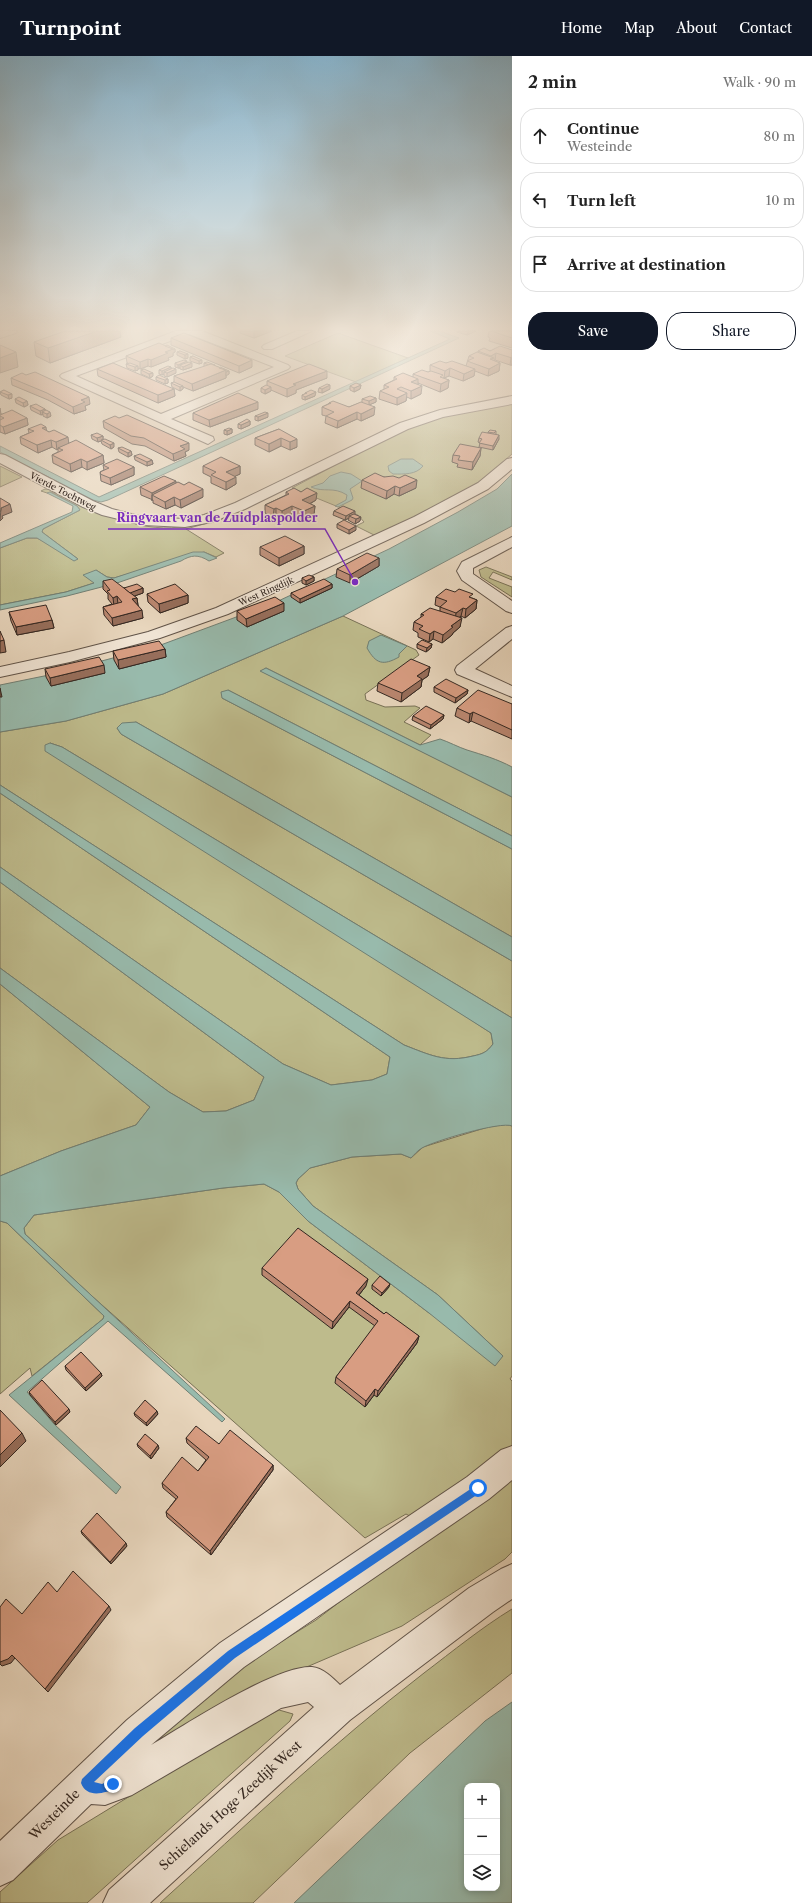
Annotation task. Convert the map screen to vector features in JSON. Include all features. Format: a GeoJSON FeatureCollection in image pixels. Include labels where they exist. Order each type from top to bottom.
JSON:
{"type":"FeatureCollection","features":[{"type":"Feature","properties":{"kind":"street"},"geometry":{"type":"LineString","coordinates":[[156,417],[208,440]]}},
{"type":"Feature","properties":{"kind":"street"},"geometry":{"type":"LineString","coordinates":[[160,419],[164,417]]}},
{"type":"Feature","properties":{"kind":"street","name":"Vierde Tochtweg"},"geometry":{"type":"LineString","coordinates":[[0,458],[88,504],[107,512],[143,521],[185,523],[208,519],[240,506],[404,426],[430,417]]}},
{"type":"Feature","properties":{"kind":"street","name":"West Ringdijk"},"geometry":{"type":"LineString","coordinates":[[0,672],[70,657],[154,635],[222,611],[419,520],[483,486],[512,462]]}},
{"type":"Feature","properties":{"kind":"street"},"geometry":{"type":"LineString","coordinates":[[512,541],[464,569],[464,573],[467,577],[512,608]]}},
{"type":"Feature","properties":{"kind":"street"},"geometry":{"type":"LineString","coordinates":[[512,631],[463,670],[512,692]]}},
{"type":"Feature","properties":{"kind":"street","name":"Westeinde"},"geometry":{"type":"LineString","coordinates":[[0,1867],[139,1732],[232,1655],[478,1488],[512,1461]]}},
{"type":"Feature","properties":{"kind":"street","name":"Schielands Hoge Zeedijk West"},"geometry":{"type":"LineString","coordinates":[[122,1903],[338,1708],[481,1600],[512,1580]]}},
{"type":"Feature","properties":{"kind":"street"},"geometry":{"type":"LineString","coordinates":[[86,1783],[91,1787],[102,1789],[124,1780],[273,1694],[294,1687],[313,1684],[338,1708]]}},
{"type":"Feature","properties":{"kind":"shaded area"},"geometry":{"type":"Polygon","coordinates":[[[276,417],[287,417],[101,502],[93,500],[0,452],[0,446],[99,497],[276,417]]]}},
{"type":"Feature","properties":{"kind":"shaded area"},"geometry":{"type":"Polygon","coordinates":[[[512,417],[512,454],[478,484],[378,537],[356,526],[364,522],[358,515],[292,488],[392,435],[436,418],[512,417]]]}},
{"type":"Feature","properties":{"kind":"shaded area"},"geometry":{"type":"Polygon","coordinates":[[[401,459],[413,459],[423,466],[417,471],[405,474],[393,474],[389,471],[388,466],[401,459]]]}},
{"type":"Feature","properties":{"kind":"shaded area"},"geometry":{"type":"Polygon","coordinates":[[[0,466],[22,477],[0,487],[0,466]]]}},
{"type":"Feature","properties":{"kind":"shaded area"},"geometry":{"type":"Polygon","coordinates":[[[341,472],[351,474],[362,481],[350,489],[353,498],[352,500],[338,507],[335,506],[346,500],[347,495],[333,490],[320,490],[311,487],[323,483],[330,476],[341,472]]]}},
{"type":"Feature","properties":{"kind":"shaded area"},"geometry":{"type":"Polygon","coordinates":[[[512,474],[512,526],[343,616],[163,694],[66,721],[0,732],[0,685],[49,675],[158,646],[274,603],[389,549],[458,512],[497,489],[512,474]]]}},
{"type":"Feature","properties":{"kind":"shaded area"},"geometry":{"type":"Polygon","coordinates":[[[45,489],[55,490],[115,518],[147,526],[163,528],[180,527],[225,515],[229,517],[186,529],[224,553],[216,557],[204,552],[114,578],[107,577],[96,570],[94,583],[66,592],[0,605],[0,548],[27,538],[37,538],[78,559],[42,532],[43,529],[80,510],[77,506],[51,492],[47,493],[41,491],[45,489]]]}},
{"type":"Feature","properties":{"kind":"shaded area"},"geometry":{"type":"Polygon","coordinates":[[[50,492],[77,506],[80,510],[43,529],[42,532],[78,559],[74,561],[37,538],[27,538],[0,548],[0,543],[72,512],[73,506],[47,493],[50,492]]]}},
{"type":"Feature","properties":{"kind":"shaded area"},"geometry":{"type":"Polygon","coordinates":[[[193,552],[204,552],[217,558],[209,561],[198,556],[188,557],[181,561],[117,583],[67,596],[0,610],[0,605],[66,592],[94,583],[83,575],[96,570],[107,577],[114,578],[193,552]]]}},
{"type":"Feature","properties":{"kind":"shaded area"},"geometry":{"type":"Polygon","coordinates":[[[486,567],[512,577],[512,580],[493,572],[489,578],[512,587],[512,597],[481,577],[479,570],[486,567]]]}},
{"type":"Feature","properties":{"kind":"shaded area"},"geometry":{"type":"Polygon","coordinates":[[[343,616],[416,650],[419,655],[365,694],[366,700],[385,707],[415,706],[420,708],[404,722],[431,735],[420,745],[266,668],[261,671],[512,797],[512,836],[228,690],[222,698],[512,849],[512,937],[136,722],[117,728],[121,734],[512,961],[512,1018],[62,747],[50,743],[491,1033],[493,1044],[487,1051],[480,1054],[454,1059],[430,1055],[404,1045],[0,785],[0,732],[66,721],[163,694],[343,616]]]}},
{"type":"Feature","properties":{"kind":"shaded area"},"geometry":{"type":"Polygon","coordinates":[[[381,635],[407,646],[399,654],[399,657],[389,662],[380,662],[370,653],[367,648],[369,641],[381,635]]]}},
{"type":"Feature","properties":{"kind":"shaded area"},"geometry":{"type":"Polygon","coordinates":[[[266,668],[420,745],[440,739],[495,759],[512,767],[512,797],[260,671],[266,668]]]}},
{"type":"Feature","properties":{"kind":"shaded area"},"geometry":{"type":"Polygon","coordinates":[[[228,690],[512,836],[512,849],[222,698],[221,692],[228,690]]]}},
{"type":"Feature","properties":{"kind":"shaded area"},"geometry":{"type":"Polygon","coordinates":[[[136,722],[512,937],[512,961],[121,734],[117,728],[122,723],[136,722]]]}},
{"type":"Feature","properties":{"kind":"shaded area"},"geometry":{"type":"Polygon","coordinates":[[[50,743],[62,747],[512,1018],[512,1126],[495,1126],[453,1137],[422,1148],[411,1158],[401,1154],[352,1157],[310,1168],[298,1179],[296,1183],[298,1189],[313,1206],[438,1295],[503,1356],[495,1366],[429,1313],[308,1221],[279,1192],[264,1184],[223,1188],[34,1215],[24,1228],[25,1234],[225,1419],[222,1422],[108,1321],[27,1392],[54,1424],[121,1487],[116,1494],[9,1395],[103,1319],[104,1316],[7,1223],[0,1221],[0,1176],[61,1151],[136,1125],[150,1107],[0,984],[0,968],[169,1092],[203,1112],[226,1111],[254,1100],[264,1077],[0,882],[0,867],[283,1064],[331,1085],[372,1080],[387,1074],[390,1057],[0,793],[0,785],[404,1045],[438,1057],[454,1059],[482,1053],[487,1051],[493,1044],[491,1033],[45,751],[45,745],[50,743]]]}},
{"type":"Feature","properties":{"kind":"shaded area"},"geometry":{"type":"Polygon","coordinates":[[[0,793],[390,1057],[387,1074],[372,1080],[331,1085],[283,1064],[0,867],[0,793]]]}},
{"type":"Feature","properties":{"kind":"shaded area"},"geometry":{"type":"Polygon","coordinates":[[[0,882],[264,1077],[254,1100],[226,1111],[203,1112],[169,1092],[0,968],[0,882]]]}},
{"type":"Feature","properties":{"kind":"shaded area"},"geometry":{"type":"Polygon","coordinates":[[[0,984],[150,1107],[136,1125],[61,1151],[0,1176],[0,984]]]}},
{"type":"Feature","properties":{"kind":"shaded area"},"geometry":{"type":"Polygon","coordinates":[[[507,1124],[512,1126],[512,1376],[510,1379],[512,1381],[512,1453],[417,1520],[406,1514],[365,1538],[93,1297],[25,1234],[24,1228],[34,1215],[223,1188],[264,1184],[279,1192],[308,1221],[429,1313],[503,1356],[438,1295],[313,1206],[298,1189],[296,1183],[298,1179],[310,1168],[352,1157],[401,1154],[411,1158],[423,1147],[488,1127],[507,1124]]]}},
{"type":"Feature","properties":{"kind":"shaded area"},"geometry":{"type":"Polygon","coordinates":[[[0,1221],[7,1223],[104,1316],[103,1319],[32,1376],[30,1368],[0,1394],[0,1221]]]}},
{"type":"Feature","properties":{"kind":"shaded area"},"geometry":{"type":"Polygon","coordinates":[[[512,1479],[512,1552],[505,1559],[402,1626],[302,1669],[113,1773],[234,1671],[316,1620],[381,1570],[512,1479]]]}},
{"type":"Feature","properties":{"kind":"shaded area"},"geometry":{"type":"Polygon","coordinates":[[[512,1609],[512,1673],[410,1753],[253,1903],[160,1903],[290,1785],[356,1728],[456,1648],[512,1609]]]}},
{"type":"Feature","properties":{"kind":"shaded area"},"geometry":{"type":"Polygon","coordinates":[[[512,1702],[512,1903],[294,1903],[485,1721],[512,1702]]]}},
{"type":"Feature","properties":{"kind":"shaded area"},"geometry":{"type":"Polygon","coordinates":[[[279,1710],[293,1714],[290,1721],[87,1903],[0,1903],[0,1892],[58,1840],[225,1738],[279,1710]]]}},
{"type":"Feature","properties":{"kind":"building"},"geometry":{"type":"Polygon","coordinates":[[[2,417],[27,418],[3,427],[0,425],[0,420],[4,418],[2,417]]]}},
{"type":"Feature","properties":{"kind":"building"},"geometry":{"type":"Polygon","coordinates":[[[112,417],[132,417],[189,443],[180,446],[185,449],[173,454],[144,438],[131,436],[103,421],[112,417]]]}},
{"type":"Feature","properties":{"kind":"building"},"geometry":{"type":"Polygon","coordinates":[[[203,417],[217,417],[209,420],[203,417]]]}},
{"type":"Feature","properties":{"kind":"building"},"geometry":{"type":"Polygon","coordinates":[[[329,417],[346,417],[338,421],[329,417]]]}},
{"type":"Feature","properties":{"kind":"building"},"geometry":{"type":"Polygon","coordinates":[[[247,419],[250,421],[241,425],[238,424],[247,419]]]}},
{"type":"Feature","properties":{"kind":"building"},"geometry":{"type":"Polygon","coordinates":[[[41,424],[46,427],[42,428],[49,432],[54,430],[68,437],[56,442],[51,440],[37,445],[20,437],[34,431],[28,429],[41,424]]]}},
{"type":"Feature","properties":{"kind":"building"},"geometry":{"type":"Polygon","coordinates":[[[229,428],[232,429],[227,431],[224,430],[229,428]]]}},
{"type":"Feature","properties":{"kind":"building"},"geometry":{"type":"Polygon","coordinates":[[[279,429],[297,439],[290,442],[281,438],[269,444],[255,438],[279,429]]]}},
{"type":"Feature","properties":{"kind":"building"},"geometry":{"type":"Polygon","coordinates":[[[490,430],[496,431],[494,433],[488,432],[490,430]]]}},
{"type":"Feature","properties":{"kind":"building"},"geometry":{"type":"Polygon","coordinates":[[[482,432],[499,435],[493,446],[479,443],[482,439],[479,438],[482,432]]]}},
{"type":"Feature","properties":{"kind":"building"},"geometry":{"type":"Polygon","coordinates":[[[97,433],[103,436],[97,438],[91,435],[97,433]]]}},
{"type":"Feature","properties":{"kind":"building"},"geometry":{"type":"Polygon","coordinates":[[[105,439],[114,443],[110,445],[101,440],[105,439]]]}},
{"type":"Feature","properties":{"kind":"building"},"geometry":{"type":"Polygon","coordinates":[[[76,440],[103,455],[87,462],[81,459],[70,464],[52,455],[63,450],[58,448],[76,440]]]}},
{"type":"Feature","properties":{"kind":"building"},"geometry":{"type":"Polygon","coordinates":[[[460,444],[481,448],[473,462],[458,460],[460,456],[453,455],[460,444]]]}},
{"type":"Feature","properties":{"kind":"building"},"geometry":{"type":"Polygon","coordinates":[[[122,447],[131,451],[128,453],[118,448],[122,447]]]}},
{"type":"Feature","properties":{"kind":"building"},"geometry":{"type":"Polygon","coordinates":[[[140,454],[152,460],[147,462],[134,456],[140,454]]]}},
{"type":"Feature","properties":{"kind":"building"},"geometry":{"type":"Polygon","coordinates":[[[221,457],[240,466],[226,472],[236,477],[226,482],[211,475],[216,472],[203,466],[221,457]]]}},
{"type":"Feature","properties":{"kind":"building"},"geometry":{"type":"Polygon","coordinates":[[[117,459],[134,467],[110,478],[100,474],[100,472],[109,468],[103,465],[117,459]]]}},
{"type":"Feature","properties":{"kind":"building"},"geometry":{"type":"Polygon","coordinates":[[[375,473],[384,477],[393,476],[399,478],[405,475],[417,480],[400,488],[395,486],[387,491],[362,480],[375,473]]]}},
{"type":"Feature","properties":{"kind":"building"},"geometry":{"type":"Polygon","coordinates":[[[164,476],[176,481],[152,493],[140,487],[164,476]]]}},
{"type":"Feature","properties":{"kind":"building"},"geometry":{"type":"Polygon","coordinates":[[[178,482],[184,485],[189,482],[203,489],[180,500],[174,497],[165,502],[152,495],[178,482]]]}},
{"type":"Feature","properties":{"kind":"building"},"geometry":{"type":"Polygon","coordinates":[[[294,488],[301,492],[307,488],[317,493],[302,500],[315,506],[304,511],[292,506],[282,511],[265,505],[289,494],[286,492],[294,488]]]}},
{"type":"Feature","properties":{"kind":"building"},"geometry":{"type":"Polygon","coordinates":[[[0,498],[10,504],[1,508],[0,512],[0,498]]]}},
{"type":"Feature","properties":{"kind":"building"},"geometry":{"type":"Polygon","coordinates":[[[343,506],[355,511],[346,516],[334,511],[343,506]]]}},
{"type":"Feature","properties":{"kind":"building"},"geometry":{"type":"Polygon","coordinates":[[[354,514],[361,517],[356,519],[349,516],[354,514]]]}},
{"type":"Feature","properties":{"kind":"building"},"geometry":{"type":"Polygon","coordinates":[[[344,520],[356,526],[349,530],[337,524],[344,520]]]}},
{"type":"Feature","properties":{"kind":"building"},"geometry":{"type":"Polygon","coordinates":[[[285,536],[304,546],[279,558],[260,547],[285,536]]]}},
{"type":"Feature","properties":{"kind":"building"},"geometry":{"type":"Polygon","coordinates":[[[367,553],[379,558],[350,575],[337,569],[367,553]]]}},
{"type":"Feature","properties":{"kind":"building"},"geometry":{"type":"Polygon","coordinates":[[[309,575],[314,577],[306,581],[302,578],[309,575]]]}},
{"type":"Feature","properties":{"kind":"building"},"geometry":{"type":"Polygon","coordinates":[[[112,579],[137,598],[132,599],[142,610],[112,618],[103,607],[122,602],[117,596],[113,598],[107,591],[110,590],[103,581],[112,579]]]}},
{"type":"Feature","properties":{"kind":"building"},"geometry":{"type":"Polygon","coordinates":[[[324,579],[332,584],[300,599],[291,593],[324,579]]]}},
{"type":"Feature","properties":{"kind":"building"},"geometry":{"type":"Polygon","coordinates":[[[137,584],[143,588],[130,593],[124,588],[137,584]]]}},
{"type":"Feature","properties":{"kind":"building"},"geometry":{"type":"Polygon","coordinates":[[[175,584],[188,595],[159,604],[147,594],[175,584]]]}},
{"type":"Feature","properties":{"kind":"building"},"geometry":{"type":"Polygon","coordinates":[[[446,589],[455,592],[459,589],[473,594],[469,597],[477,600],[466,609],[463,608],[456,613],[440,607],[447,601],[436,597],[446,589]]]}},
{"type":"Feature","properties":{"kind":"building"},"geometry":{"type":"Polygon","coordinates":[[[275,597],[284,603],[246,619],[237,611],[275,597]]]}},
{"type":"Feature","properties":{"kind":"building"},"geometry":{"type":"Polygon","coordinates":[[[46,605],[52,620],[16,627],[9,612],[46,605]]]}},
{"type":"Feature","properties":{"kind":"building"},"geometry":{"type":"Polygon","coordinates":[[[430,608],[462,618],[451,626],[453,627],[443,635],[434,631],[430,634],[419,629],[423,626],[414,622],[424,615],[421,614],[430,608]]]}},
{"type":"Feature","properties":{"kind":"building"},"geometry":{"type":"Polygon","coordinates":[[[0,631],[4,640],[0,641],[0,631]]]}},
{"type":"Feature","properties":{"kind":"building"},"geometry":{"type":"Polygon","coordinates":[[[422,640],[432,644],[427,648],[417,644],[422,640]]]}},
{"type":"Feature","properties":{"kind":"building"},"geometry":{"type":"Polygon","coordinates":[[[159,641],[165,649],[118,660],[113,651],[159,641]]]}},
{"type":"Feature","properties":{"kind":"building"},"geometry":{"type":"Polygon","coordinates":[[[99,657],[104,665],[50,678],[45,669],[99,657]]]}},
{"type":"Feature","properties":{"kind":"building"},"geometry":{"type":"Polygon","coordinates":[[[411,659],[430,667],[417,676],[422,679],[402,693],[378,683],[411,659]]]}},
{"type":"Feature","properties":{"kind":"building"},"geometry":{"type":"Polygon","coordinates":[[[446,679],[468,690],[456,698],[434,687],[446,679]]]}},
{"type":"Feature","properties":{"kind":"building"},"geometry":{"type":"Polygon","coordinates":[[[478,690],[512,704],[512,730],[473,712],[470,714],[457,708],[478,690]]]}},
{"type":"Feature","properties":{"kind":"building"},"geometry":{"type":"Polygon","coordinates":[[[426,706],[444,715],[431,725],[413,716],[426,706]]]}},
{"type":"Feature","properties":{"kind":"building"},"geometry":{"type":"Polygon","coordinates":[[[298,1228],[368,1279],[356,1293],[384,1314],[386,1312],[419,1336],[378,1391],[375,1389],[366,1401],[336,1377],[378,1321],[350,1301],[333,1322],[262,1268],[298,1228]]]}},
{"type":"Feature","properties":{"kind":"building"},"geometry":{"type":"Polygon","coordinates":[[[380,1276],[390,1284],[382,1293],[372,1285],[380,1276]]]}},
{"type":"Feature","properties":{"kind":"building"},"geometry":{"type":"Polygon","coordinates":[[[81,1352],[101,1373],[85,1388],[65,1366],[81,1352]]]}},
{"type":"Feature","properties":{"kind":"building"},"geometry":{"type":"Polygon","coordinates":[[[42,1380],[69,1409],[55,1422],[29,1392],[42,1380]]]}},
{"type":"Feature","properties":{"kind":"building"},"geometry":{"type":"Polygon","coordinates":[[[145,1400],[157,1411],[146,1423],[134,1413],[145,1400]]]}},
{"type":"Feature","properties":{"kind":"building"},"geometry":{"type":"Polygon","coordinates":[[[0,1410],[22,1433],[0,1455],[0,1410]]]}},
{"type":"Feature","properties":{"kind":"building"},"geometry":{"type":"Polygon","coordinates":[[[196,1426],[219,1444],[230,1430],[273,1465],[210,1551],[166,1512],[178,1497],[162,1483],[182,1457],[198,1471],[209,1457],[186,1438],[196,1426]]]}},
{"type":"Feature","properties":{"kind":"building"},"geometry":{"type":"Polygon","coordinates":[[[145,1434],[158,1445],[150,1456],[137,1444],[145,1434]]]}},
{"type":"Feature","properties":{"kind":"building"},"geometry":{"type":"Polygon","coordinates":[[[97,1513],[126,1543],[110,1562],[81,1531],[97,1513]]]}},
{"type":"Feature","properties":{"kind":"building"},"geometry":{"type":"Polygon","coordinates":[[[73,1571],[109,1606],[45,1689],[12,1655],[8,1659],[0,1662],[0,1607],[6,1599],[22,1614],[48,1582],[57,1592],[73,1571]]]}},
{"type":"Feature","properties":{"kind":"place","name":"Ringvaart van de Zuidplaspolder"},"geometry":{"type":"Point","coordinates":[355,582]}},
{"type":"Feature","properties":{"kind":"route"},"geometry":{"type":"LineString","coordinates":[[113,1784],[102,1789],[91,1787],[86,1783],[139,1732],[232,1655],[478,1488]]}}]}
